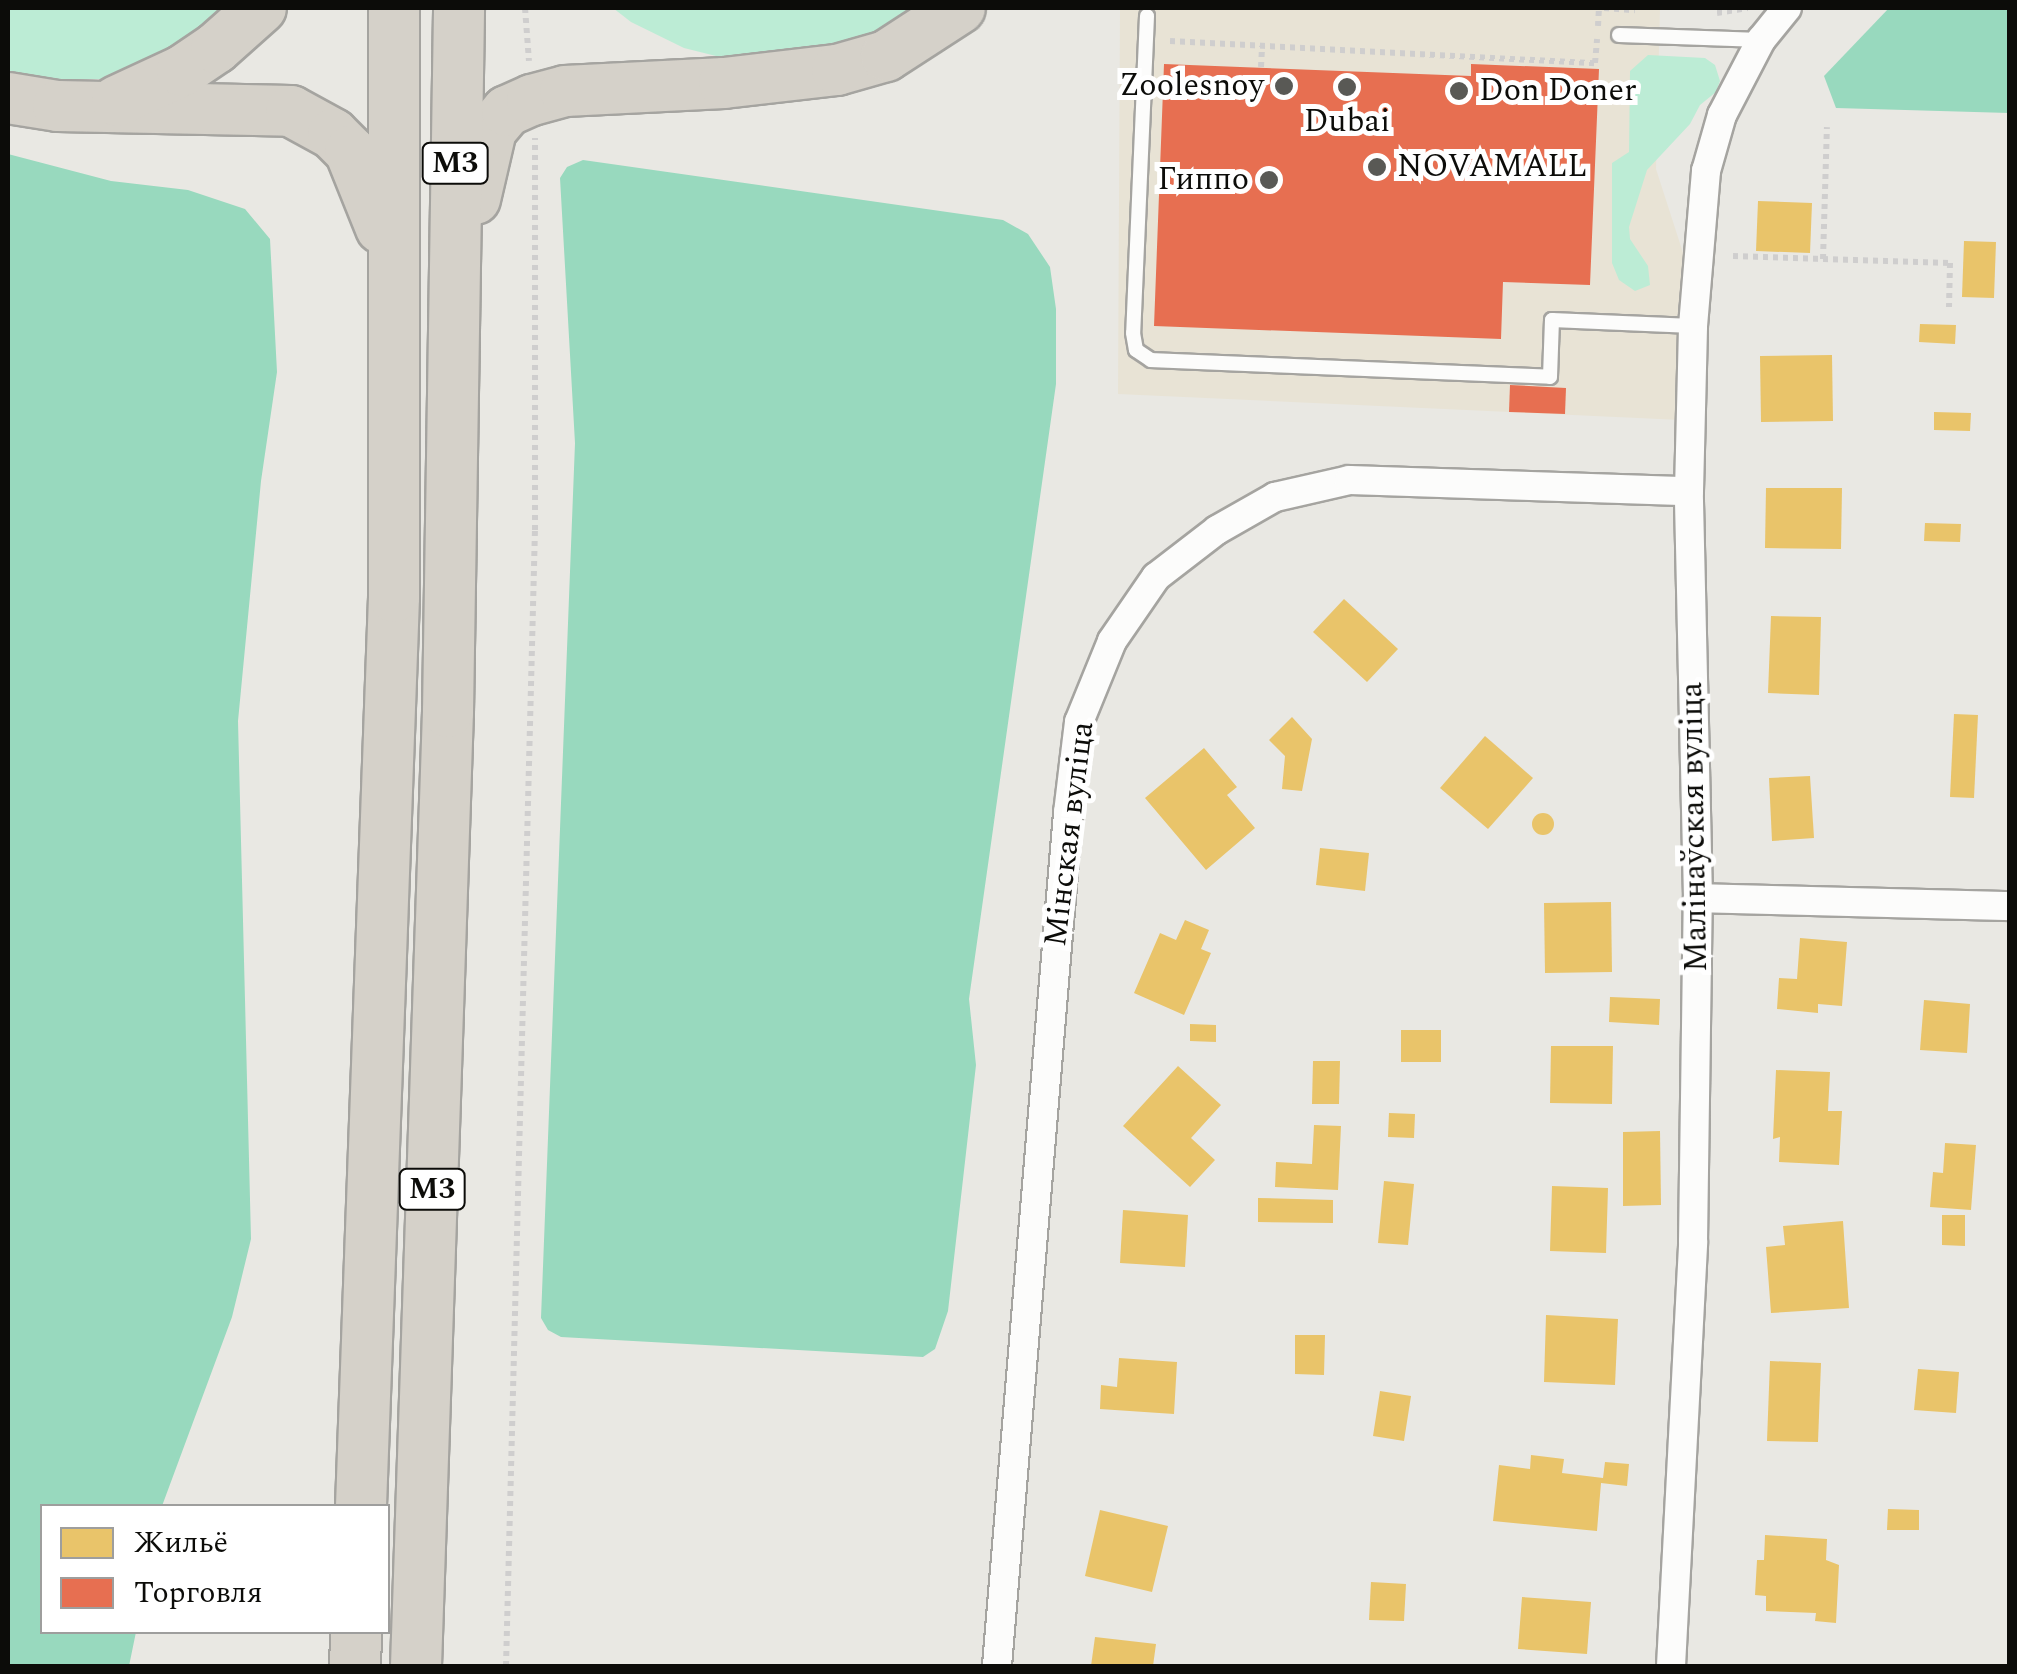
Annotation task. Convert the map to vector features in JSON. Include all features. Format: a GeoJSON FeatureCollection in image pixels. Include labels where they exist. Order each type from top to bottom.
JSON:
{"type":"FeatureCollection","features":[{"type":"Feature","properties":{"kind":"highway"},"geometry":{"type":"LineString","coordinates":[[103,106],[182,71],[216,48],[260,8]]}},
{"type":"Feature","properties":{"kind":"highway","name":"М3"},"geometry":{"type":"LineString","coordinates":[[361,1504],[394,597],[394,8]]}},
{"type":"Feature","properties":{"kind":"highway","name":"М3"},"geometry":{"type":"LineString","coordinates":[[416,1666],[447,732],[459,8]]}},
{"type":"Feature","properties":{"kind":"highway"},"geometry":{"type":"LineString","coordinates":[[454,319],[482,162],[491,130],[508,111],[565,91],[724,83],[837,70],[886,56],[960,8]]}},
{"type":"Feature","properties":{"kind":"highway"},"geometry":{"type":"LineString","coordinates":[[8,98],[58,106],[267,108],[314,120],[334,134],[356,162],[393,262]]}},
{"type":"Feature","properties":{"kind":"highway"},"geometry":{"type":"LineString","coordinates":[[355,1666],[356,1634]]}},
{"type":"Feature","properties":{"kind":"street","name":"Малінаўская вуліца"},"geometry":{"type":"LineString","coordinates":[[1671,1666],[1693,1242],[1698,898],[1688,491],[1693,326],[1706,171],[1722,116],[1761,40],[1787,8]]}},
{"type":"Feature","properties":{"kind":"street","name":"Мінская вуліца"},"geometry":{"type":"LineString","coordinates":[[996,1666],[1068,813],[1079,722],[1112,641],[1156,577],[1217,530],[1275,497],[1349,480],[1688,491]]}},
{"type":"Feature","properties":{"kind":"street"},"geometry":{"type":"LineString","coordinates":[[1698,898],[2010,906]]}},
{"type":"Feature","properties":{"kind":"lane"},"geometry":{"type":"LineString","coordinates":[[1146,16],[1133,334],[1136,350],[1150,360],[1550,377],[1552,320],[1693,326]]}},
{"type":"Feature","properties":{"kind":"lane"},"geometry":{"type":"LineString","coordinates":[[1619,35],[1761,40]]}},
{"type":"Feature","properties":{"kind":"path"},"geometry":{"type":"LineString","coordinates":[[525,8],[530,78]]}},
{"type":"Feature","properties":{"kind":"path"},"geometry":{"type":"LineString","coordinates":[[1170,41],[1491,61],[1595,62],[1599,8]]}},
{"type":"Feature","properties":{"kind":"path"},"geometry":{"type":"LineString","coordinates":[[1261,67],[1262,46]]}},
{"type":"Feature","properties":{"kind":"path"},"geometry":{"type":"LineString","coordinates":[[1823,258],[1827,127]]}},
{"type":"Feature","properties":{"kind":"path"},"geometry":{"type":"LineString","coordinates":[[506,1666],[535,530],[534,134]]}},
{"type":"Feature","properties":{"kind":"path"},"geometry":{"type":"LineString","coordinates":[[1733,256],[1950,264],[1949,306]]}},
{"type":"Feature","properties":{"kind":"shaded area"},"geometry":{"type":"Polygon","coordinates":[[[1120,8],[1660,8],[1656,169],[1685,259],[1681,420],[1118,394],[1120,8]]]}},
{"type":"Feature","properties":{"kind":"green space"},"geometry":{"type":"Polygon","coordinates":[[[8,8],[232,8],[158,61],[107,79],[55,79],[8,71],[8,8]]]}},
{"type":"Feature","properties":{"kind":"green space"},"geometry":{"type":"Polygon","coordinates":[[[613,8],[924,8],[849,50],[736,61],[684,48],[631,22],[613,8]]]}},
{"type":"Feature","properties":{"kind":"green space"},"geometry":{"type":"Polygon","coordinates":[[[1889,8],[2009,8],[2009,113],[1836,108],[1824,76],[1889,8]]]}},
{"type":"Feature","properties":{"kind":"green space"},"geometry":{"type":"Polygon","coordinates":[[[1648,55],[1705,58],[1715,65],[1720,81],[1716,92],[1700,105],[1690,124],[1647,170],[1629,227],[1630,239],[1648,266],[1650,285],[1635,291],[1619,280],[1612,263],[1612,163],[1629,152],[1630,71],[1648,55]]]}},
{"type":"Feature","properties":{"kind":"green space"},"geometry":{"type":"Polygon","coordinates":[[[8,154],[111,181],[188,190],[245,209],[270,239],[277,372],[261,481],[238,721],[251,1239],[232,1317],[163,1504],[40,1504],[40,1634],[136,1634],[129,1666],[8,1666],[8,154]]]}},
{"type":"Feature","properties":{"kind":"green space"},"geometry":{"type":"Polygon","coordinates":[[[583,160],[1003,220],[1028,234],[1050,267],[1056,309],[1056,384],[969,999],[976,1065],[948,1311],[935,1349],[923,1357],[561,1337],[548,1330],[541,1318],[575,443],[560,178],[567,167],[583,160]]]}},
{"type":"Feature","properties":{"kind":"building: Жильё"},"geometry":{"type":"Polygon","coordinates":[[[1758,201],[1812,203],[1810,253],[1756,251],[1758,201]]]}},
{"type":"Feature","properties":{"kind":"building: Жильё"},"geometry":{"type":"Polygon","coordinates":[[[1964,241],[1996,242],[1994,298],[1962,297],[1964,241]]]}},
{"type":"Feature","properties":{"kind":"building: Жильё"},"geometry":{"type":"Polygon","coordinates":[[[1920,324],[1956,325],[1955,344],[1919,342],[1920,324]]]}},
{"type":"Feature","properties":{"kind":"building: Жильё"},"geometry":{"type":"Polygon","coordinates":[[[1832,355],[1833,421],[1761,422],[1760,356],[1832,355]]]}},
{"type":"Feature","properties":{"kind":"building: Жильё"},"geometry":{"type":"Polygon","coordinates":[[[1934,412],[1971,413],[1970,431],[1934,430],[1934,412]]]}},
{"type":"Feature","properties":{"kind":"building: Жильё"},"geometry":{"type":"Polygon","coordinates":[[[1766,488],[1842,488],[1841,549],[1765,548],[1766,488]]]}},
{"type":"Feature","properties":{"kind":"building: Жильё"},"geometry":{"type":"Polygon","coordinates":[[[1925,523],[1961,524],[1960,542],[1924,541],[1925,523]]]}},
{"type":"Feature","properties":{"kind":"building: Жильё"},"geometry":{"type":"Polygon","coordinates":[[[1344,599],[1398,649],[1367,682],[1313,632],[1344,599]]]}},
{"type":"Feature","properties":{"kind":"building: Жильё"},"geometry":{"type":"Polygon","coordinates":[[[1771,616],[1821,617],[1819,695],[1768,693],[1771,616]]]}},
{"type":"Feature","properties":{"kind":"building: Жильё"},"geometry":{"type":"Polygon","coordinates":[[[1954,714],[1978,715],[1974,798],[1950,797],[1954,714]]]}},
{"type":"Feature","properties":{"kind":"building: Жильё"},"geometry":{"type":"Polygon","coordinates":[[[1292,717],[1312,739],[1302,791],[1282,789],[1285,756],[1269,740],[1292,717]]]}},
{"type":"Feature","properties":{"kind":"building: Жильё"},"geometry":{"type":"Polygon","coordinates":[[[1485,736],[1533,778],[1488,829],[1440,788],[1485,736]]]}},
{"type":"Feature","properties":{"kind":"building: Жильё"},"geometry":{"type":"Polygon","coordinates":[[[1204,748],[1237,787],[1227,795],[1255,828],[1206,870],[1145,798],[1204,748]]]}},
{"type":"Feature","properties":{"kind":"building: Жильё"},"geometry":{"type":"Polygon","coordinates":[[[1810,776],[1814,838],[1772,841],[1769,778],[1810,776]]]}},
{"type":"Feature","properties":{"kind":"building: Жильё"},"geometry":{"type":"Polygon","coordinates":[[[1543,813],[1554,824],[1543,835],[1532,824],[1543,813]]]}},
{"type":"Feature","properties":{"kind":"building: Жильё"},"geometry":{"type":"Polygon","coordinates":[[[1320,848],[1369,853],[1365,891],[1316,885],[1320,848]]]}},
{"type":"Feature","properties":{"kind":"building: Жильё"},"geometry":{"type":"Polygon","coordinates":[[[1611,902],[1612,972],[1545,973],[1544,903],[1611,902]]]}},
{"type":"Feature","properties":{"kind":"building: Жильё"},"geometry":{"type":"Polygon","coordinates":[[[1185,920],[1209,930],[1201,949],[1211,953],[1184,1015],[1134,993],[1160,933],[1176,940],[1185,920]]]}},
{"type":"Feature","properties":{"kind":"building: Жильё"},"geometry":{"type":"Polygon","coordinates":[[[1800,938],[1847,942],[1842,1006],[1818,1004],[1818,1013],[1777,1009],[1779,978],[1797,979],[1800,938]]]}},
{"type":"Feature","properties":{"kind":"building: Жильё"},"geometry":{"type":"Polygon","coordinates":[[[1610,997],[1660,999],[1659,1025],[1609,1022],[1610,997]]]}},
{"type":"Feature","properties":{"kind":"building: Жильё"},"geometry":{"type":"Polygon","coordinates":[[[1924,1000],[1970,1004],[1967,1053],[1920,1050],[1924,1000]]]}},
{"type":"Feature","properties":{"kind":"building: Жильё"},"geometry":{"type":"Polygon","coordinates":[[[1190,1024],[1216,1025],[1216,1042],[1190,1041],[1190,1024]]]}},
{"type":"Feature","properties":{"kind":"building: Жильё"},"geometry":{"type":"Polygon","coordinates":[[[1401,1030],[1441,1030],[1441,1062],[1401,1062],[1401,1030]]]}},
{"type":"Feature","properties":{"kind":"building: Жильё"},"geometry":{"type":"Polygon","coordinates":[[[1551,1046],[1613,1046],[1612,1104],[1550,1103],[1551,1046]]]}},
{"type":"Feature","properties":{"kind":"building: Жильё"},"geometry":{"type":"Polygon","coordinates":[[[1313,1061],[1340,1061],[1339,1104],[1312,1104],[1313,1061]]]}},
{"type":"Feature","properties":{"kind":"building: Жильё"},"geometry":{"type":"Polygon","coordinates":[[[1178,1066],[1221,1105],[1191,1138],[1215,1160],[1190,1187],[1123,1126],[1178,1066]]]}},
{"type":"Feature","properties":{"kind":"building: Жильё"},"geometry":{"type":"Polygon","coordinates":[[[1776,1070],[1830,1072],[1828,1111],[1842,1111],[1839,1165],[1779,1162],[1780,1137],[1773,1139],[1776,1070]]]}},
{"type":"Feature","properties":{"kind":"building: Жильё"},"geometry":{"type":"Polygon","coordinates":[[[1389,1113],[1415,1114],[1414,1138],[1388,1137],[1389,1113]]]}},
{"type":"Feature","properties":{"kind":"building: Жильё"},"geometry":{"type":"Polygon","coordinates":[[[1314,1125],[1341,1126],[1338,1190],[1275,1187],[1276,1162],[1312,1164],[1314,1125]]]}},
{"type":"Feature","properties":{"kind":"building: Жильё"},"geometry":{"type":"Polygon","coordinates":[[[1660,1131],[1661,1205],[1623,1206],[1623,1132],[1660,1131]]]}},
{"type":"Feature","properties":{"kind":"building: Жильё"},"geometry":{"type":"Polygon","coordinates":[[[1945,1143],[1976,1145],[1971,1210],[1930,1207],[1933,1172],[1943,1173],[1945,1143]]]}},
{"type":"Feature","properties":{"kind":"building: Жильё"},"geometry":{"type":"Polygon","coordinates":[[[1384,1181],[1414,1184],[1408,1245],[1378,1243],[1384,1181]]]}},
{"type":"Feature","properties":{"kind":"building: Жильё"},"geometry":{"type":"Polygon","coordinates":[[[1552,1186],[1608,1188],[1606,1253],[1550,1251],[1552,1186]]]}},
{"type":"Feature","properties":{"kind":"building: Жильё"},"geometry":{"type":"Polygon","coordinates":[[[1258,1198],[1333,1200],[1333,1223],[1258,1222],[1258,1198]]]}},
{"type":"Feature","properties":{"kind":"building: Жильё"},"geometry":{"type":"Polygon","coordinates":[[[1123,1210],[1188,1215],[1185,1267],[1120,1263],[1123,1210]]]}},
{"type":"Feature","properties":{"kind":"building: Жильё"},"geometry":{"type":"Polygon","coordinates":[[[1942,1215],[1965,1215],[1965,1246],[1942,1245],[1942,1215]]]}},
{"type":"Feature","properties":{"kind":"building: Жильё"},"geometry":{"type":"Polygon","coordinates":[[[1843,1221],[1849,1308],[1771,1313],[1766,1247],[1785,1245],[1783,1226],[1843,1221]]]}},
{"type":"Feature","properties":{"kind":"building: Жильё"},"geometry":{"type":"Polygon","coordinates":[[[1546,1315],[1618,1319],[1615,1385],[1544,1382],[1546,1315]]]}},
{"type":"Feature","properties":{"kind":"building: Жильё"},"geometry":{"type":"Polygon","coordinates":[[[1295,1335],[1325,1335],[1324,1375],[1295,1374],[1295,1335]]]}},
{"type":"Feature","properties":{"kind":"building: Жильё"},"geometry":{"type":"Polygon","coordinates":[[[1119,1358],[1177,1362],[1174,1414],[1100,1409],[1101,1385],[1117,1387],[1119,1358]]]}},
{"type":"Feature","properties":{"kind":"building: Жильё"},"geometry":{"type":"Polygon","coordinates":[[[1770,1361],[1821,1363],[1818,1442],[1767,1441],[1770,1361]]]}},
{"type":"Feature","properties":{"kind":"building: Жильё"},"geometry":{"type":"Polygon","coordinates":[[[1918,1369],[1959,1372],[1956,1413],[1914,1410],[1918,1369]]]}},
{"type":"Feature","properties":{"kind":"building: Жильё"},"geometry":{"type":"Polygon","coordinates":[[[1380,1391],[1411,1396],[1404,1441],[1373,1436],[1380,1391]]]}},
{"type":"Feature","properties":{"kind":"building: Жильё"},"geometry":{"type":"Polygon","coordinates":[[[1531,1455],[1564,1459],[1562,1473],[1603,1478],[1605,1462],[1629,1464],[1627,1486],[1601,1483],[1597,1531],[1493,1521],[1499,1465],[1530,1469],[1531,1455]]]}},
{"type":"Feature","properties":{"kind":"building: Жильё"},"geometry":{"type":"Polygon","coordinates":[[[1888,1509],[1919,1510],[1919,1530],[1887,1530],[1888,1509]]]}},
{"type":"Feature","properties":{"kind":"building: Жильё"},"geometry":{"type":"Polygon","coordinates":[[[1100,1510],[1168,1526],[1152,1592],[1085,1576],[1100,1510]]]}},
{"type":"Feature","properties":{"kind":"building: Жильё"},"geometry":{"type":"Polygon","coordinates":[[[1765,1535],[1827,1539],[1826,1560],[1839,1565],[1836,1623],[1815,1621],[1816,1613],[1766,1611],[1766,1596],[1755,1595],[1757,1560],[1764,1560],[1765,1535]]]}},
{"type":"Feature","properties":{"kind":"building: Жильё"},"geometry":{"type":"Polygon","coordinates":[[[1371,1582],[1406,1584],[1404,1621],[1369,1620],[1371,1582]]]}},
{"type":"Feature","properties":{"kind":"building: Жильё"},"geometry":{"type":"Polygon","coordinates":[[[1522,1597],[1591,1602],[1587,1654],[1518,1649],[1522,1597]]]}},
{"type":"Feature","properties":{"kind":"building: Жильё"},"geometry":{"type":"Polygon","coordinates":[[[1095,1637],[1156,1644],[1153,1666],[1091,1666],[1095,1637]]]}},
{"type":"Feature","properties":{"kind":"building: Торговля","name":"NOVAMALL"},"geometry":{"type":"Polygon","coordinates":[[[1164,64],[1471,76],[1471,64],[1599,69],[1590,285],[1503,282],[1501,339],[1154,326],[1164,64]]]}},
{"type":"Feature","properties":{"kind":"building: Торговля"},"geometry":{"type":"Polygon","coordinates":[[[1510,385],[1566,388],[1565,414],[1509,412],[1510,385]]]}},
{"type":"Feature","properties":{"kind":"place","name":"Zoolesnoy"},"geometry":{"type":"Point","coordinates":[1284,86]}},
{"type":"Feature","properties":{"kind":"place","name":"Dubai"},"geometry":{"type":"Point","coordinates":[1347,87]}},
{"type":"Feature","properties":{"kind":"place","name":"Don Doner"},"geometry":{"type":"Point","coordinates":[1459,91]}},
{"type":"Feature","properties":{"kind":"place","name":"NOVAMALL"},"geometry":{"type":"Point","coordinates":[1377,167]}},
{"type":"Feature","properties":{"kind":"place","name":"Гиппо"},"geometry":{"type":"Point","coordinates":[1269,180]}}]}
